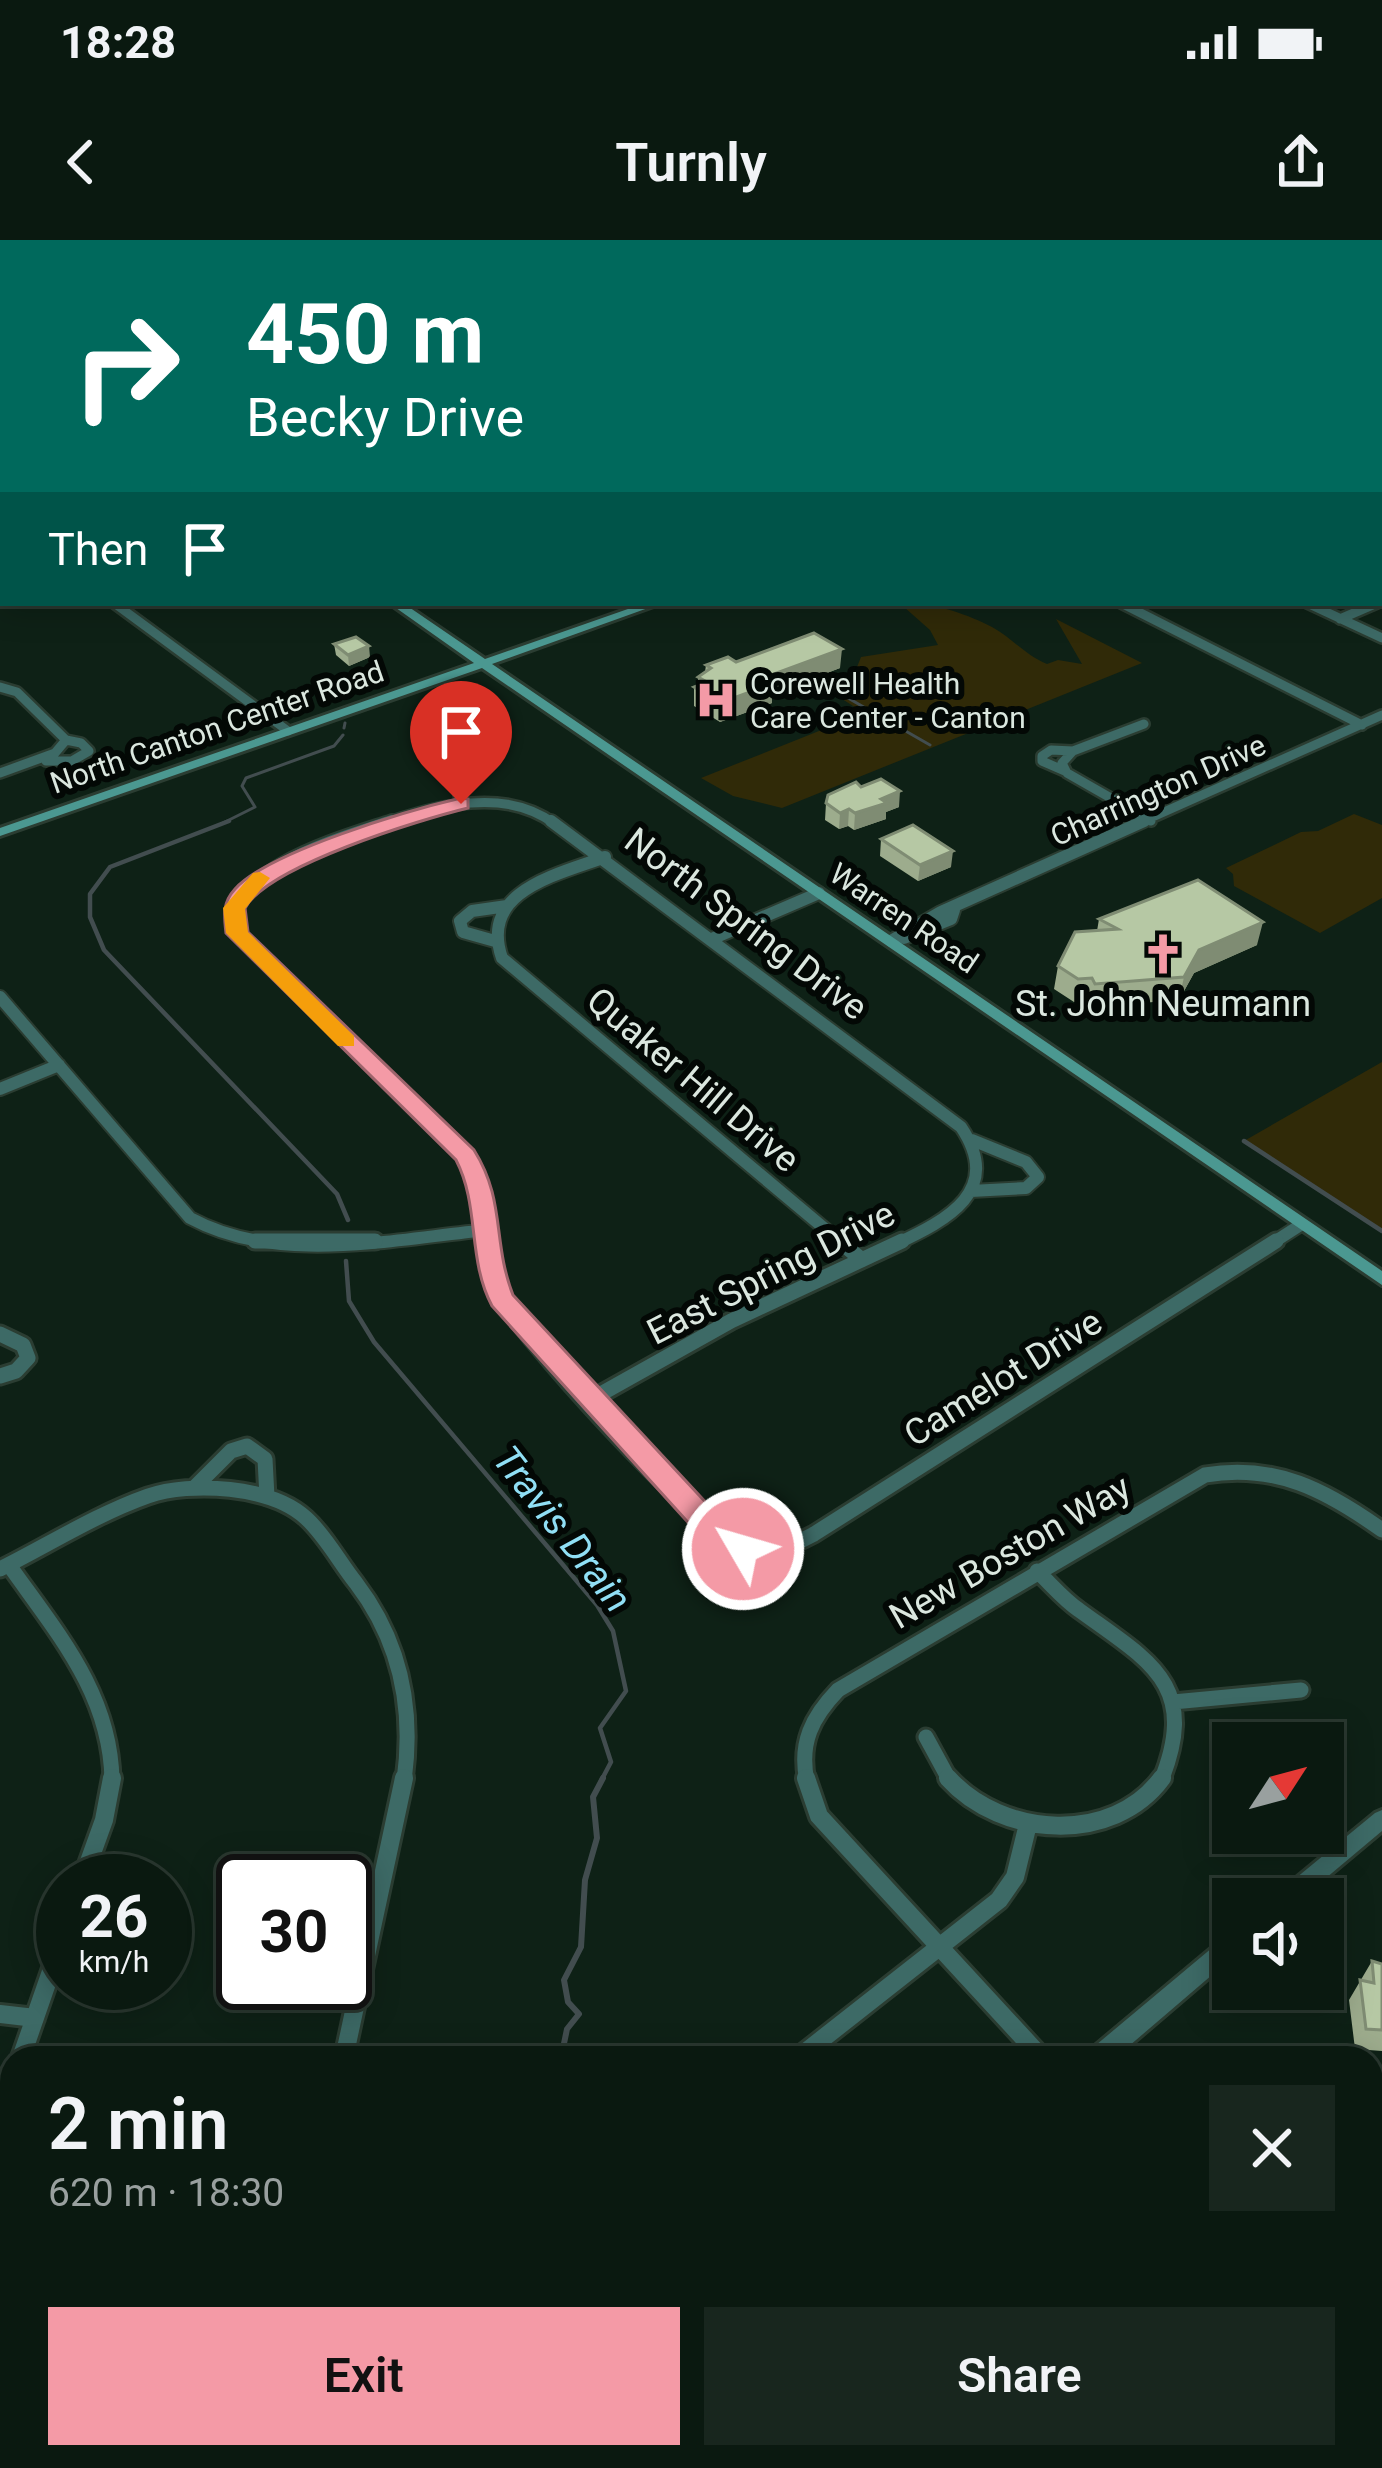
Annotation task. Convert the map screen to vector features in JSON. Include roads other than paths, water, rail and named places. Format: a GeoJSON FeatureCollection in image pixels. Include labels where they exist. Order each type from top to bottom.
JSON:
{"type":"FeatureCollection","features":[{"type":"Feature","properties":{"kind":"main road","name":"Warren Road"},"geometry":{"type":"LineString","coordinates":[[399,606],[1382,1280]]}},
{"type":"Feature","properties":{"kind":"main road","name":"North Canton Center Road"},"geometry":{"type":"LineString","coordinates":[[0,832],[647,606]]}},
{"type":"Feature","properties":{"kind":"street"},"geometry":{"type":"LineString","coordinates":[[117,606],[288,731]]}},
{"type":"Feature","properties":{"kind":"street"},"geometry":{"type":"LineString","coordinates":[[1127,606],[1363,724]]}},
{"type":"Feature","properties":{"kind":"street"},"geometry":{"type":"LineString","coordinates":[[1312,606],[1382,638]]}},
{"type":"Feature","properties":{"kind":"street"},"geometry":{"type":"LineString","coordinates":[[1340,619],[1371,606]]}},
{"type":"Feature","properties":{"kind":"street"},"geometry":{"type":"LineString","coordinates":[[0,686],[17,692],[66,740],[81,743],[89,751],[72,761],[39,760]]}},
{"type":"Feature","properties":{"kind":"street","name":"Charrington Drive"},"geometry":{"type":"LineString","coordinates":[[891,941],[951,919],[954,910],[1382,716]]}},
{"type":"Feature","properties":{"kind":"street"},"geometry":{"type":"LineString","coordinates":[[1065,771],[1063,759],[1073,751],[1144,724]]}},
{"type":"Feature","properties":{"kind":"street"},"geometry":{"type":"LineString","coordinates":[[0,773],[39,760],[66,740]]}},
{"type":"Feature","properties":{"kind":"street"},"geometry":{"type":"LineString","coordinates":[[1073,751],[1051,750],[1042,756],[1048,764],[1151,821]]}},
{"type":"Feature","properties":{"kind":"street"},"geometry":{"type":"LineString","coordinates":[[450,754],[461,804]]}},
{"type":"Feature","properties":{"kind":"street","name":"North Spring Drive"},"geometry":{"type":"LineString","coordinates":[[488,1230],[482,1185],[466,1155],[245,944],[232,917],[236,903],[252,883],[283,866],[422,813],[461,804],[501,803],[538,812],[947,1112],[972,1140],[1026,1162],[1038,1177],[1026,1188],[971,1191]]}},
{"type":"Feature","properties":{"kind":"street","name":"Quaker Hill Drive"},"geometry":{"type":"LineString","coordinates":[[605,857],[530,888],[506,906],[472,910],[460,920],[463,932],[495,941],[511,967],[861,1258]]}},
{"type":"Feature","properties":{"kind":"street"},"geometry":{"type":"LineString","coordinates":[[714,938],[819,892]]}},
{"type":"Feature","properties":{"kind":"street"},"geometry":{"type":"LineString","coordinates":[[495,941],[495,924],[506,906]]}},
{"type":"Feature","properties":{"kind":"street"},"geometry":{"type":"LineString","coordinates":[[0,997],[190,1218],[217,1235],[275,1244],[488,1230],[489,1267],[501,1299],[590,1400]]}},
{"type":"Feature","properties":{"kind":"street"},"geometry":{"type":"LineString","coordinates":[[0,1089],[59,1065]]}},
{"type":"Feature","properties":{"kind":"street"},"geometry":{"type":"LineString","coordinates":[[971,1191],[978,1169],[972,1140]]}},
{"type":"Feature","properties":{"kind":"street","name":"East Spring Drive"},"geometry":{"type":"LineString","coordinates":[[590,1400],[731,1321],[940,1222],[971,1191]]}},
{"type":"Feature","properties":{"kind":"street","name":"Camelot Drive"},"geometry":{"type":"LineString","coordinates":[[590,1400],[729,1544],[755,1552],[795,1544],[1302,1224]]}},
{"type":"Feature","properties":{"kind":"street"},"geometry":{"type":"LineString","coordinates":[[0,1338],[22,1345],[28,1358],[16,1372],[0,1376]]}},
{"type":"Feature","properties":{"kind":"street"},"geometry":{"type":"LineString","coordinates":[[194,1488],[231,1451],[247,1446],[265,1459],[267,1496]]}},
{"type":"Feature","properties":{"kind":"street","name":"New Boston Way"},"geometry":{"type":"LineString","coordinates":[[940,1948],[818,1816],[802,1756],[813,1720],[833,1693],[1193,1480],[1222,1470],[1256,1469],[1316,1485],[1382,1530]]}},
{"type":"Feature","properties":{"kind":"street"},"geometry":{"type":"LineString","coordinates":[[90,1854],[112,1781],[106,1719],[95,1692],[4,1567],[127,1504],[194,1488],[231,1488],[267,1496],[292,1508],[315,1528],[377,1611],[398,1657],[406,1694],[406,1778],[347,2046]]}},
{"type":"Feature","properties":{"kind":"street"},"geometry":{"type":"LineString","coordinates":[[926,1737],[955,1786],[979,1803],[1028,1824],[1099,1822],[1148,1799],[1171,1761],[1177,1734],[1173,1702],[1151,1661],[1081,1612],[1036,1571]]}},
{"type":"Feature","properties":{"kind":"street"},"geometry":{"type":"LineString","coordinates":[[1173,1702],[1301,1690]]}},
{"type":"Feature","properties":{"kind":"street"},"geometry":{"type":"LineString","coordinates":[[1311,1878],[1382,1819]]}},
{"type":"Feature","properties":{"kind":"street"},"geometry":{"type":"LineString","coordinates":[[813,2046],[999,1900],[1015,1877],[1028,1824]]}},
{"type":"Feature","properties":{"kind":"street"},"geometry":{"type":"LineString","coordinates":[[940,1948],[1031,2046]]}},
{"type":"Feature","properties":{"kind":"street"},"geometry":{"type":"LineString","coordinates":[[1112,2046],[1212,1962]]}},
{"type":"Feature","properties":{"kind":"street"},"geometry":{"type":"LineString","coordinates":[[25,2046],[38,2010]]}},
{"type":"Feature","properties":{"kind":"street"},"geometry":{"type":"LineString","coordinates":[[0,2014],[35,2018]]}},
{"type":"Feature","properties":{"kind":"waterway"},"geometry":{"type":"LineString","coordinates":[[834,690],[930,745]]}},
{"type":"Feature","properties":{"kind":"waterway","name":"Travis Drain"},"geometry":{"type":"LineString","coordinates":[[344,728],[345,723]]}},
{"type":"Feature","properties":{"kind":"waterway","name":"Travis Drain"},"geometry":{"type":"LineString","coordinates":[[221,824],[255,807],[242,786],[246,778],[334,746],[343,735]]}},
{"type":"Feature","properties":{"kind":"waterway","name":"Travis Drain"},"geometry":{"type":"LineString","coordinates":[[229,821],[110,867],[90,894],[90,917],[104,950],[337,1194],[348,1220]]}},
{"type":"Feature","properties":{"kind":"waterway"},"geometry":{"type":"LineString","coordinates":[[1244,1141],[1382,1231]]}},
{"type":"Feature","properties":{"kind":"waterway","name":"Travis Drain"},"geometry":{"type":"LineString","coordinates":[[346,1261],[349,1301],[374,1342],[597,1605],[613,1631],[626,1691],[600,1728],[611,1762],[601,1781]]}},
{"type":"Feature","properties":{"kind":"waterway","name":"Travis Drain"},"geometry":{"type":"LineString","coordinates":[[563,2046],[567,2029],[579,2014],[568,2002],[564,1980],[581,1947],[585,1880],[597,1838],[593,1797],[603,1778]]}},
{"type":"Feature","properties":{"kind":"place","name":"Corewell Health Care Center - Canton"},"geometry":{"type":"Point","coordinates":[716,700]}},
{"type":"Feature","properties":{"kind":"place","name":"St. John Neumann"},"geometry":{"type":"Point","coordinates":[1163,954]}}]}
